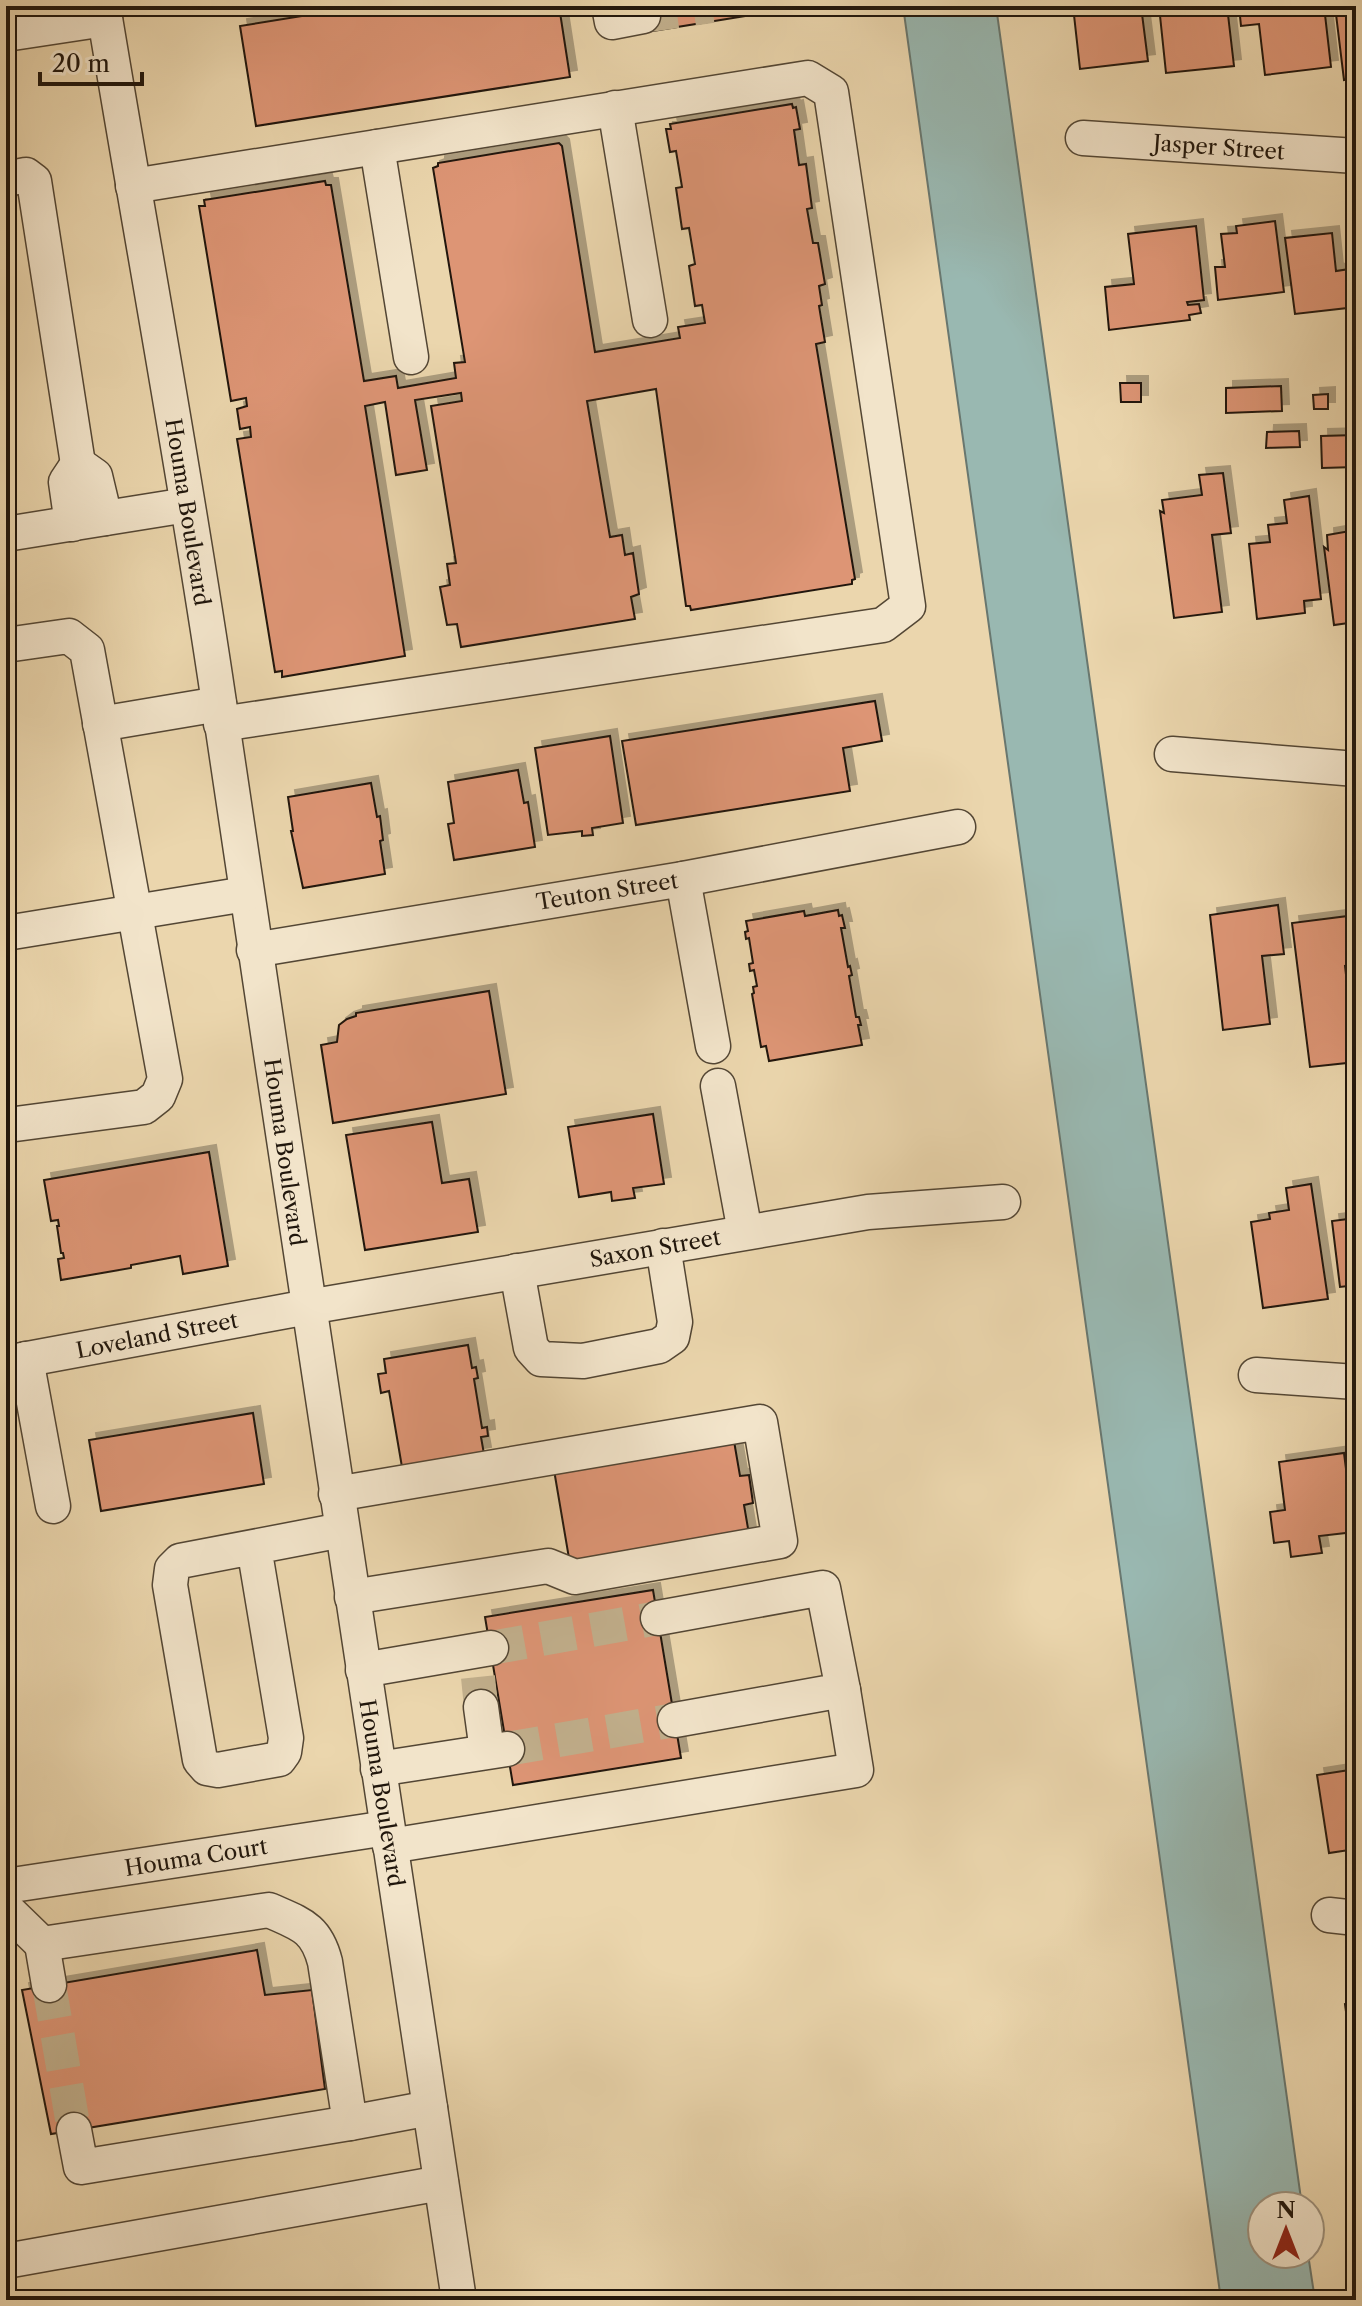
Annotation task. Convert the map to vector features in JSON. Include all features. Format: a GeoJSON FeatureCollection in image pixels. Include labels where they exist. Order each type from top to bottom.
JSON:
{"type":"FeatureCollection","features":[{"type":"Feature","properties":{"kind":"street"},"geometry":{"type":"LineString","coordinates":[[609,6],[612,22],[643,16]]}},
{"type":"Feature","properties":{"kind":"street"},"geometry":{"type":"LineString","coordinates":[[6,34],[104,12]]}},
{"type":"Feature","properties":{"kind":"street","name":"Houma Boulevard"},"geometry":{"type":"LineString","coordinates":[[104,12],[220,714],[459,2300]]}},
{"type":"Feature","properties":{"kind":"street"},"geometry":{"type":"LineString","coordinates":[[100,724],[220,714],[883,625],[908,606],[831,92],[808,78],[133,186]]}},
{"type":"Feature","properties":{"kind":"street"},"geometry":{"type":"LineString","coordinates":[[615,108],[650,320]]}},
{"type":"Feature","properties":{"kind":"street","name":"Jasper Street"},"geometry":{"type":"LineString","coordinates":[[1083,138],[1356,156]]}},
{"type":"Feature","properties":{"kind":"street"},"geometry":{"type":"LineString","coordinates":[[377,147],[411,357]]}},
{"type":"Feature","properties":{"kind":"street"},"geometry":{"type":"LineString","coordinates":[[6,179],[26,175],[34,181],[78,464],[95,476],[89,521]]}},
{"type":"Feature","properties":{"kind":"street"},"geometry":{"type":"LineString","coordinates":[[6,534],[187,505]]}},
{"type":"Feature","properties":{"kind":"street"},"geometry":{"type":"LineString","coordinates":[[6,645],[69,636],[87,650],[165,1079],[158,1096],[144,1107],[6,1123]]}},
{"type":"Feature","properties":{"kind":"street"},"geometry":{"type":"LineString","coordinates":[[1172,754],[1356,769]]}},
{"type":"Feature","properties":{"kind":"street","name":"Teuton Street"},"geometry":{"type":"LineString","coordinates":[[254,950],[683,879],[958,827]]}},
{"type":"Feature","properties":{"kind":"street"},"geometry":{"type":"LineString","coordinates":[[683,879],[713,1046]]}},
{"type":"Feature","properties":{"kind":"street"},"geometry":{"type":"LineString","coordinates":[[6,933],[246,894]]}},
{"type":"Feature","properties":{"kind":"street"},"geometry":{"type":"LineString","coordinates":[[718,1086],[745,1232]]}},
{"type":"Feature","properties":{"kind":"street","name":"Saxon Street"},"geometry":{"type":"LineString","coordinates":[[308,1307],[868,1212],[1003,1202]]}},
{"type":"Feature","properties":{"kind":"street"},"geometry":{"type":"LineString","coordinates":[[517,1271],[531,1348],[541,1359],[583,1361],[659,1346],[672,1337],[675,1322],[663,1246]]}},
{"type":"Feature","properties":{"kind":"street","name":"Loveland Street"},"geometry":{"type":"LineString","coordinates":[[16,1361],[308,1307]]}},
{"type":"Feature","properties":{"kind":"street"},"geometry":{"type":"LineString","coordinates":[[16,1361],[53,1506]]}},
{"type":"Feature","properties":{"kind":"street"},"geometry":{"type":"LineString","coordinates":[[1256,1375],[1356,1382]]}},
{"type":"Feature","properties":{"kind":"street"},"geometry":{"type":"LineString","coordinates":[[336,1494],[760,1422],[780,1541],[575,1577],[548,1566],[352,1597]]}},
{"type":"Feature","properties":{"kind":"street"},"geometry":{"type":"LineString","coordinates":[[254,1547],[286,1738],[284,1752],[279,1759],[218,1770],[207,1768],[200,1760],[197,1745],[170,1585],[172,1569],[180,1561],[342,1530]]}},
{"type":"Feature","properties":{"kind":"street"},"geometry":{"type":"LineString","coordinates":[[658,1618],[823,1588],[843,1690],[675,1720]]}},
{"type":"Feature","properties":{"kind":"street"},"geometry":{"type":"LineString","coordinates":[[363,1670],[481,1671],[497,1750],[378,1769]]}},
{"type":"Feature","properties":{"kind":"street","name":"Houma Court"},"geometry":{"type":"LineString","coordinates":[[6,1886],[388,1837],[856,1770],[843,1690]]}},
{"type":"Feature","properties":{"kind":"street"},"geometry":{"type":"LineString","coordinates":[[6,1909],[42,1944],[49,1985]]}},
{"type":"Feature","properties":{"kind":"street"},"geometry":{"type":"LineString","coordinates":[[42,1944],[269,1910],[301,1924],[320,1944],[325,1962],[350,2123]]}},
{"type":"Feature","properties":{"kind":"street"},"geometry":{"type":"LineString","coordinates":[[74,2130],[81,2167],[430,2108]]}},
{"type":"Feature","properties":{"kind":"street"},"geometry":{"type":"LineString","coordinates":[[6,2261],[441,2183]]}},
{"type":"Feature","properties":{"kind":"water"},"geometry":{"type":"Polygon","coordinates":[[[903,6],[996,6],[1300,2190],[1246,2190],[1246,2270],[1310,2270],[1315,2300],[1221,2300],[903,6]]]}},
{"type":"Feature","properties":{"kind":"building"},"geometry":{"type":"Polygon","coordinates":[[[364,6],[559,6],[570,77],[256,126],[240,26],[364,6]]]}},
{"type":"Feature","properties":{"kind":"building"},"geometry":{"type":"Polygon","coordinates":[[[642,6],[808,6],[646,32],[642,6]]]}},
{"type":"Feature","properties":{"kind":"building"},"geometry":{"type":"Polygon","coordinates":[[[1073,6],[1141,6],[1148,61],[1080,69],[1073,6]]]}},
{"type":"Feature","properties":{"kind":"building"},"geometry":{"type":"Polygon","coordinates":[[[1159,6],[1227,6],[1234,66],[1166,73],[1159,6]]]}},
{"type":"Feature","properties":{"kind":"building"},"geometry":{"type":"Polygon","coordinates":[[[1239,6],[1324,6],[1331,67],[1265,75],[1259,24],[1241,26],[1239,6]]]}},
{"type":"Feature","properties":{"kind":"building"},"geometry":{"type":"Polygon","coordinates":[[[1335,6],[1356,6],[1356,78],[1344,80],[1335,6]]]}},
{"type":"Feature","properties":{"kind":"building"},"geometry":{"type":"Polygon","coordinates":[[[792,104],[793,108],[796,107],[800,129],[794,130],[799,165],[806,164],[812,208],[807,209],[813,243],[818,243],[825,284],[819,286],[822,305],[819,306],[825,342],[816,344],[855,579],[852,584],[691,610],[690,606],[686,606],[656,389],[587,401],[610,537],[622,535],[625,555],[633,553],[639,594],[631,597],[635,619],[461,647],[457,624],[447,625],[440,587],[450,585],[447,564],[456,563],[431,406],[462,401],[461,393],[415,400],[427,470],[396,475],[385,402],[365,406],[405,656],[282,677],[282,671],[275,672],[237,439],[251,437],[250,427],[240,429],[237,409],[247,406],[246,398],[231,401],[199,206],[205,206],[204,200],[325,181],[326,185],[331,185],[364,381],[396,376],[398,388],[456,378],[454,363],[465,362],[433,168],[438,163],[559,143],[562,146],[595,352],[680,338],[678,327],[705,323],[702,305],[695,306],[689,266],[695,264],[689,228],[682,229],[676,188],[682,187],[676,151],[670,152],[666,129],[671,129],[670,124],[792,104]]]}},
{"type":"Feature","properties":{"kind":"building"},"geometry":{"type":"Polygon","coordinates":[[[1275,221],[1284,292],[1218,300],[1215,267],[1225,267],[1221,234],[1237,233],[1236,226],[1275,221]]]}},
{"type":"Feature","properties":{"kind":"building"},"geometry":{"type":"Polygon","coordinates":[[[1196,226],[1204,300],[1187,302],[1188,305],[1199,304],[1201,313],[1189,315],[1190,320],[1109,330],[1105,287],[1134,284],[1128,234],[1196,226]]]}},
{"type":"Feature","properties":{"kind":"building"},"geometry":{"type":"Polygon","coordinates":[[[1332,233],[1336,271],[1356,268],[1356,307],[1295,314],[1285,238],[1332,233]]]}},
{"type":"Feature","properties":{"kind":"building"},"geometry":{"type":"Polygon","coordinates":[[[1120,383],[1141,383],[1141,402],[1121,402],[1120,383]]]}},
{"type":"Feature","properties":{"kind":"building"},"geometry":{"type":"Polygon","coordinates":[[[1281,386],[1282,411],[1226,413],[1226,388],[1281,386]]]}},
{"type":"Feature","properties":{"kind":"building"},"geometry":{"type":"Polygon","coordinates":[[[1328,394],[1328,409],[1314,409],[1313,395],[1328,394]]]}},
{"type":"Feature","properties":{"kind":"building"},"geometry":{"type":"Polygon","coordinates":[[[1299,431],[1300,447],[1266,448],[1267,432],[1299,431]]]}},
{"type":"Feature","properties":{"kind":"building"},"geometry":{"type":"Polygon","coordinates":[[[1356,435],[1356,467],[1322,468],[1321,436],[1356,435]]]}},
{"type":"Feature","properties":{"kind":"building"},"geometry":{"type":"Polygon","coordinates":[[[1223,473],[1231,533],[1212,535],[1222,612],[1174,618],[1160,511],[1164,513],[1162,500],[1202,495],[1199,475],[1223,473]]]}},
{"type":"Feature","properties":{"kind":"building"},"geometry":{"type":"Polygon","coordinates":[[[1309,496],[1321,599],[1304,601],[1305,613],[1257,619],[1249,544],[1270,542],[1268,525],[1287,523],[1284,500],[1309,496]]]}},
{"type":"Feature","properties":{"kind":"building"},"geometry":{"type":"Polygon","coordinates":[[[1356,530],[1356,622],[1334,625],[1324,547],[1328,550],[1327,535],[1356,530]]]}},
{"type":"Feature","properties":{"kind":"building"},"geometry":{"type":"Polygon","coordinates":[[[875,701],[882,741],[843,748],[850,791],[636,825],[622,741],[875,701]]]}},
{"type":"Feature","properties":{"kind":"building"},"geometry":{"type":"Polygon","coordinates":[[[610,736],[623,823],[592,828],[593,835],[582,836],[582,831],[548,835],[535,748],[610,736]]]}},
{"type":"Feature","properties":{"kind":"building"},"geometry":{"type":"Polygon","coordinates":[[[518,770],[524,803],[528,802],[535,847],[454,860],[448,824],[454,823],[448,782],[518,770]]]}},
{"type":"Feature","properties":{"kind":"building"},"geometry":{"type":"Polygon","coordinates":[[[371,783],[377,817],[380,816],[385,874],[303,888],[291,831],[288,797],[371,783]]]}},
{"type":"Feature","properties":{"kind":"building"},"geometry":{"type":"Polygon","coordinates":[[[1278,905],[1284,954],[1262,956],[1270,1024],[1223,1030],[1210,915],[1278,905]]]}},
{"type":"Feature","properties":{"kind":"building"},"geometry":{"type":"Polygon","coordinates":[[[838,910],[845,928],[841,928],[852,975],[849,976],[856,1017],[859,1017],[861,1025],[858,1025],[862,1045],[769,1061],[766,1046],[761,1047],[752,994],[753,987],[757,986],[754,970],[750,971],[749,964],[753,963],[749,938],[746,939],[746,921],[804,911],[805,916],[838,910]]]}},
{"type":"Feature","properties":{"kind":"building"},"geometry":{"type":"Polygon","coordinates":[[[1356,915],[1356,965],[1345,966],[1356,1062],[1310,1067],[1292,923],[1356,915]]]}},
{"type":"Feature","properties":{"kind":"building"},"geometry":{"type":"Polygon","coordinates":[[[489,991],[506,1094],[333,1123],[321,1045],[337,1042],[339,1025],[356,1016],[356,1013],[489,991]]]}},
{"type":"Feature","properties":{"kind":"building"},"geometry":{"type":"Polygon","coordinates":[[[653,1114],[664,1184],[633,1188],[635,1198],[612,1201],[611,1192],[579,1197],[568,1127],[653,1114]]]}},
{"type":"Feature","properties":{"kind":"building"},"geometry":{"type":"Polygon","coordinates":[[[432,1122],[442,1183],[469,1179],[478,1232],[365,1250],[346,1135],[432,1122]]]}},
{"type":"Feature","properties":{"kind":"building"},"geometry":{"type":"Polygon","coordinates":[[[209,1152],[228,1266],[183,1274],[180,1256],[61,1280],[58,1259],[64,1258],[58,1220],[51,1221],[44,1180],[209,1152]]]}},
{"type":"Feature","properties":{"kind":"building"},"geometry":{"type":"Polygon","coordinates":[[[1311,1184],[1328,1299],[1263,1308],[1251,1222],[1270,1219],[1269,1213],[1289,1210],[1286,1188],[1311,1184]]]}},
{"type":"Feature","properties":{"kind":"building"},"geometry":{"type":"Polygon","coordinates":[[[1356,1218],[1356,1285],[1340,1287],[1332,1221],[1356,1218]]]}},
{"type":"Feature","properties":{"kind":"building"},"geometry":{"type":"Polygon","coordinates":[[[468,1345],[472,1368],[476,1367],[478,1378],[474,1379],[482,1428],[487,1427],[488,1436],[481,1437],[484,1454],[402,1467],[389,1391],[381,1393],[378,1374],[386,1373],[384,1359],[468,1345]]]}},
{"type":"Feature","properties":{"kind":"building"},"geometry":{"type":"Polygon","coordinates":[[[253,1413],[264,1484],[101,1511],[89,1440],[253,1413]]]}},
{"type":"Feature","properties":{"kind":"building"},"geometry":{"type":"Polygon","coordinates":[[[734,1441],[740,1476],[749,1475],[753,1503],[744,1505],[750,1540],[571,1570],[554,1470],[734,1441]]]}},
{"type":"Feature","properties":{"kind":"building"},"geometry":{"type":"Polygon","coordinates":[[[1344,1453],[1354,1532],[1319,1536],[1322,1553],[1291,1557],[1289,1541],[1274,1543],[1270,1512],[1285,1510],[1279,1462],[1344,1453]]]}},
{"type":"Feature","properties":{"kind":"building"},"geometry":{"type":"Polygon","coordinates":[[[653,1590],[681,1758],[513,1785],[485,1617],[653,1590]]]}},
{"type":"Feature","properties":{"kind":"building"},"geometry":{"type":"Polygon","coordinates":[[[1356,1769],[1356,1849],[1329,1853],[1317,1775],[1356,1769]]]}},
{"type":"Feature","properties":{"kind":"building"},"geometry":{"type":"Polygon","coordinates":[[[257,1950],[265,1995],[312,1990],[325,2089],[51,2134],[22,1990],[257,1950]]]}},
{"type":"Feature","properties":{"kind":"building"},"geometry":{"type":"Polygon","coordinates":[[[1356,2002],[1356,2089],[1345,2004],[1356,2002]]]}},
{"type":"Feature","properties":{"kind":"tunnel"},"geometry":{"type":"LineString","coordinates":[[643,16],[712,6]]}},
{"type":"Feature","properties":{"kind":"tunnel"},"geometry":{"type":"LineString","coordinates":[[491,1648],[658,1618]]}},
{"type":"Feature","properties":{"kind":"tunnel"},"geometry":{"type":"LineString","coordinates":[[478,1677],[481,1707]]}},
{"type":"Feature","properties":{"kind":"tunnel"},"geometry":{"type":"LineString","coordinates":[[507,1749],[675,1720]]}},
{"type":"Feature","properties":{"kind":"tunnel"},"geometry":{"type":"LineString","coordinates":[[49,1985],[74,2130]]}}]}
